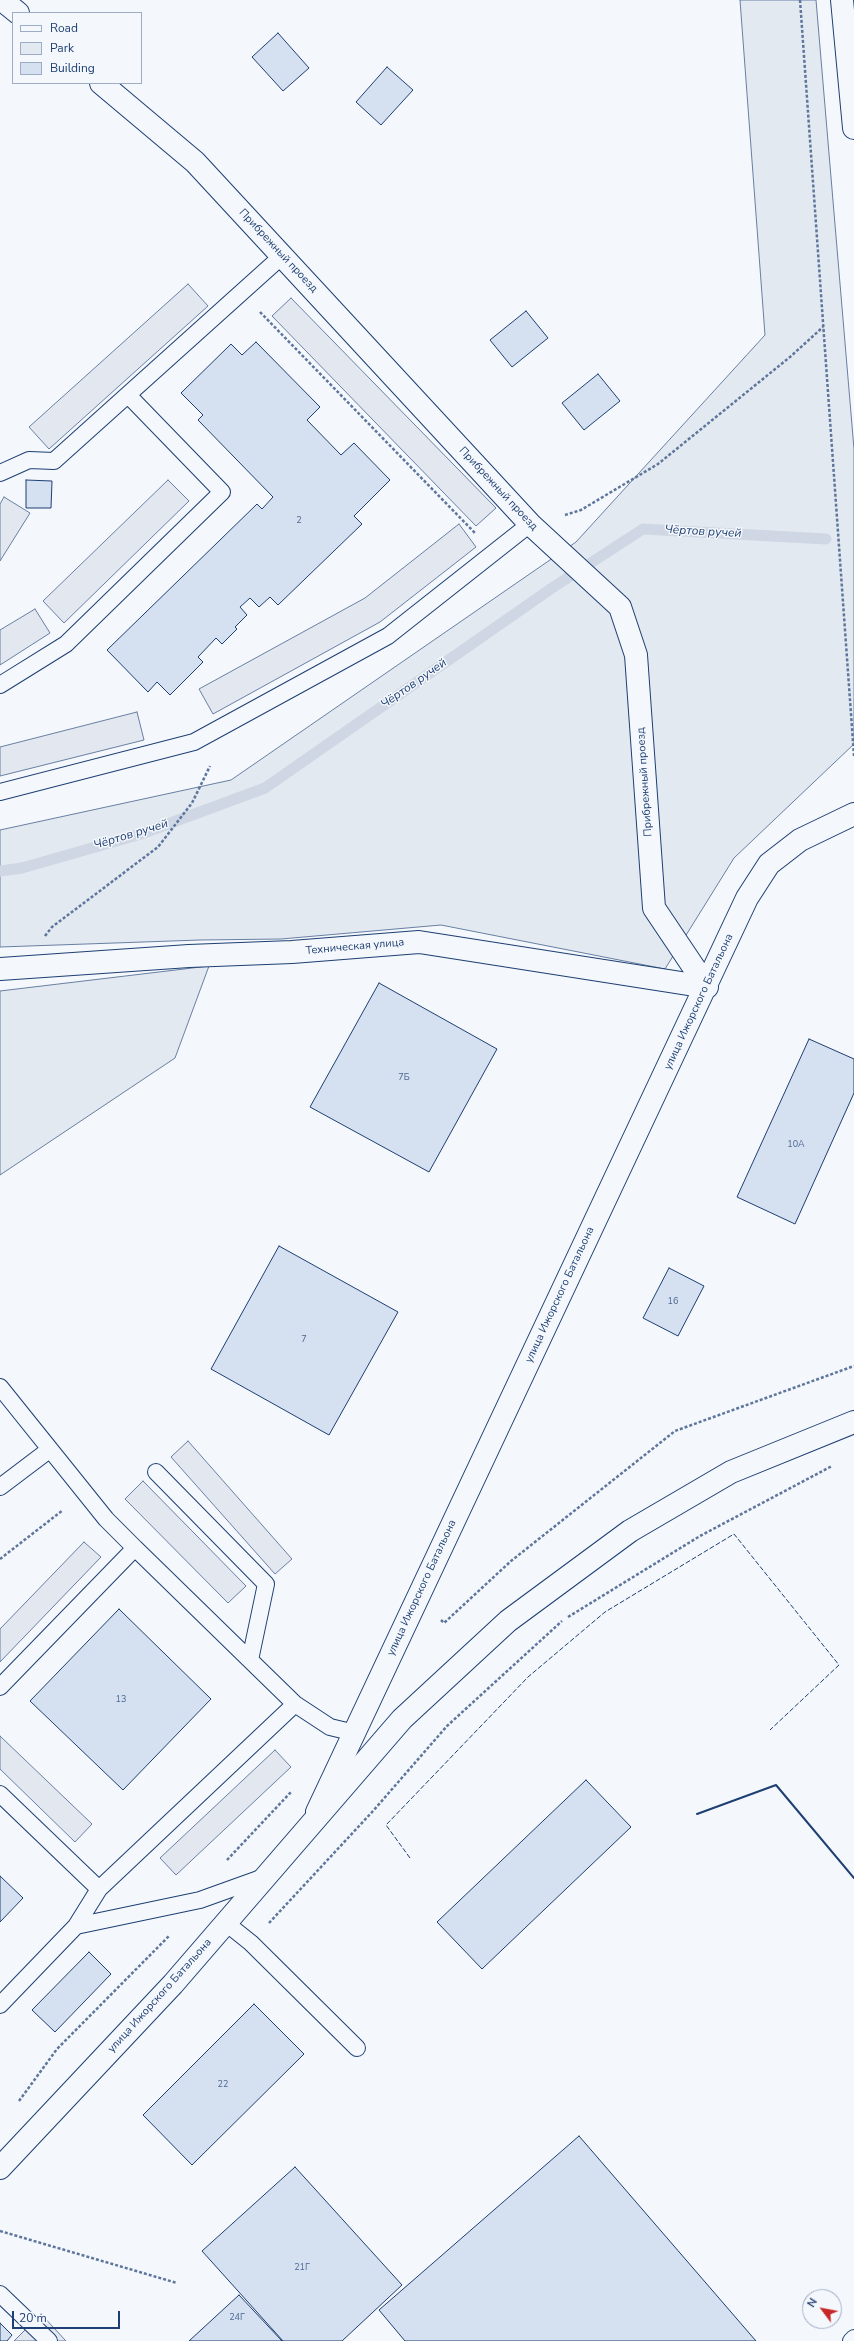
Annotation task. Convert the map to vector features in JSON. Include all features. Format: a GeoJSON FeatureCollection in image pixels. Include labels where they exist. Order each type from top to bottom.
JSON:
{"type":"FeatureCollection","features":[{"type":"Feature","properties":{"kind":"main road"},"geometry":{"type":"LineString","coordinates":[[2,0],[17,12]]}},
{"type":"Feature","properties":{"kind":"main road"},"geometry":{"type":"LineString","coordinates":[[842,0],[854,128]]}},
{"type":"Feature","properties":{"kind":"main road","name":"Прибрежный проезд"},"geometry":{"type":"LineString","coordinates":[[102,84],[195,162],[530,524],[620,607],[636,655],[654,908],[706,987]]}},
{"type":"Feature","properties":{"kind":"main road","name":"улица Ижорского Батальона"},"geometry":{"type":"LineString","coordinates":[[314,1819],[747,898],[769,864],[800,840],[854,814]]}},
{"type":"Feature","properties":{"kind":"main road","name":"Техническая улица"},"geometry":{"type":"LineString","coordinates":[[0,969],[189,956],[292,952],[419,942],[706,987]]}},
{"type":"Feature","properties":{"kind":"main road","name":"улица Ижорского Батальона"},"geometry":{"type":"LineString","coordinates":[[0,2168],[173,1984],[402,1719],[502,1626],[630,1531],[731,1472],[854,1422]]}},
{"type":"Feature","properties":{"kind":"lane"},"geometry":{"type":"LineString","coordinates":[[0,473],[29,460],[54,461],[282,256]]}},
{"type":"Feature","properties":{"kind":"lane"},"geometry":{"type":"LineString","coordinates":[[0,685],[66,644],[222,492],[128,395]]}},
{"type":"Feature","properties":{"kind":"lane"},"geometry":{"type":"LineString","coordinates":[[0,792],[194,742],[388,636],[530,524]]}},
{"type":"Feature","properties":{"kind":"lane"},"geometry":{"type":"LineString","coordinates":[[0,1387],[85,1494],[106,1519],[135,1548],[296,1704],[330,1727],[355,1733]]}},
{"type":"Feature","properties":{"kind":"lane"},"geometry":{"type":"LineString","coordinates":[[0,1487],[49,1450]]}},
{"type":"Feature","properties":{"kind":"lane"},"geometry":{"type":"LineString","coordinates":[[156,1472],[266,1584],[250,1660]]}},
{"type":"Feature","properties":{"kind":"lane"},"geometry":{"type":"LineString","coordinates":[[0,1687],[135,1548]]}},
{"type":"Feature","properties":{"kind":"lane"},"geometry":{"type":"LineString","coordinates":[[0,2005],[76,1926],[98,1889],[296,1704]]}},
{"type":"Feature","properties":{"kind":"lane"},"geometry":{"type":"LineString","coordinates":[[0,1794],[98,1889]]}},
{"type":"Feature","properties":{"kind":"lane"},"geometry":{"type":"LineString","coordinates":[[76,1926],[200,1900],[264,1877]]}},
{"type":"Feature","properties":{"kind":"lane"},"geometry":{"type":"LineString","coordinates":[[226,1923],[251,1943],[357,2048]]}},
{"type":"Feature","properties":{"kind":"lane"},"geometry":{"type":"LineString","coordinates":[[0,2294],[49,2341]]}},
{"type":"Feature","properties":{"kind":"lane"},"geometry":{"type":"LineString","coordinates":[[851,2341],[854,2338]]}},
{"type":"Feature","properties":{"kind":"path"},"geometry":{"type":"LineString","coordinates":[[800,0],[854,756]]}},
{"type":"Feature","properties":{"kind":"path"},"geometry":{"type":"LineString","coordinates":[[241,293],[494,553]]}},
{"type":"Feature","properties":{"kind":"path"},"geometry":{"type":"LineString","coordinates":[[530,524],[582,510],[658,464],[790,357],[823,326]]}},
{"type":"Feature","properties":{"kind":"path"},"geometry":{"type":"LineString","coordinates":[[24,967],[52,927],[158,847],[192,803],[212,761]]}},
{"type":"Feature","properties":{"kind":"path"},"geometry":{"type":"LineString","coordinates":[[251,1943],[373,1811],[447,1726],[565,1619],[700,1536],[833,1465]]}},
{"type":"Feature","properties":{"kind":"path"},"geometry":{"type":"LineString","coordinates":[[0,1559],[85,1494]]}},
{"type":"Feature","properties":{"kind":"path"},"geometry":{"type":"LineString","coordinates":[[0,2231],[177,2283]]}},
{"type":"Feature","properties":{"kind":"green space"},"geometry":{"type":"Polygon","coordinates":[[[740,0],[816,0],[854,449],[854,744],[734,858],[665,969],[441,925],[281,939],[200,940],[0,947],[0,830],[231,780],[576,542],[765,335],[740,0]]]}},
{"type":"Feature","properties":{"kind":"green space"},"geometry":{"type":"Polygon","coordinates":[[[209,966],[175,1058],[0,1175],[0,991],[209,966]]]}},
{"type":"Feature","properties":{"kind":"shaded area"},"geometry":{"type":"Polygon","coordinates":[[[188,284],[208,306],[49,449],[29,427],[188,284]]]}},
{"type":"Feature","properties":{"kind":"shaded area"},"geometry":{"type":"Polygon","coordinates":[[[291,298],[496,508],[476,526],[272,316],[291,298]]]}},
{"type":"Feature","properties":{"kind":"shaded area"},"geometry":{"type":"Polygon","coordinates":[[[168,480],[189,501],[64,623],[43,601],[168,480]]]}},
{"type":"Feature","properties":{"kind":"shaded area"},"geometry":{"type":"Polygon","coordinates":[[[4,497],[30,513],[0,561],[0,504],[4,497]]]}},
{"type":"Feature","properties":{"kind":"shaded area"},"geometry":{"type":"Polygon","coordinates":[[[459,524],[476,547],[380,622],[213,714],[199,689],[365,598],[459,524]]]}},
{"type":"Feature","properties":{"kind":"shaded area"},"geometry":{"type":"Polygon","coordinates":[[[35,609],[50,633],[0,665],[0,630],[35,609]]]}},
{"type":"Feature","properties":{"kind":"shaded area"},"geometry":{"type":"Polygon","coordinates":[[[137,712],[144,740],[0,776],[0,747],[137,712]]]}},
{"type":"Feature","properties":{"kind":"shaded area"},"geometry":{"type":"Polygon","coordinates":[[[188,1441],[292,1559],[275,1574],[171,1457],[188,1441]]]}},
{"type":"Feature","properties":{"kind":"shaded area"},"geometry":{"type":"Polygon","coordinates":[[[143,1481],[246,1586],[228,1603],[125,1499],[143,1481]]]}},
{"type":"Feature","properties":{"kind":"shaded area"},"geometry":{"type":"Polygon","coordinates":[[[84,1542],[101,1557],[0,1662],[0,1629],[84,1542]]]}},
{"type":"Feature","properties":{"kind":"shaded area"},"geometry":{"type":"Polygon","coordinates":[[[0,1736],[92,1824],[75,1842],[0,1769],[0,1736]]]}},
{"type":"Feature","properties":{"kind":"shaded area"},"geometry":{"type":"Polygon","coordinates":[[[275,1750],[291,1767],[176,1875],[160,1858],[275,1750]]]}},
{"type":"Feature","properties":{"kind":"shaded area"},"geometry":{"type":"Polygon","coordinates":[[[41,2314],[66,2341],[14,2341],[41,2314]]]}},
{"type":"Feature","properties":{"kind":"building"},"geometry":{"type":"Polygon","coordinates":[[[278,33],[309,68],[283,91],[252,57],[278,33]]]}},
{"type":"Feature","properties":{"kind":"building"},"geometry":{"type":"Polygon","coordinates":[[[387,67],[413,90],[381,125],[356,102],[387,67]]]}},
{"type":"Feature","properties":{"kind":"building"},"geometry":{"type":"Polygon","coordinates":[[[526,311],[548,338],[512,367],[490,340],[526,311]]]}},
{"type":"Feature","properties":{"kind":"building"},"geometry":{"type":"Polygon","coordinates":[[[256,342],[320,407],[307,420],[341,455],[354,443],[390,480],[354,516],[362,524],[278,605],[270,597],[259,607],[250,598],[240,607],[247,615],[235,627],[237,629],[222,644],[216,638],[198,657],[203,662],[170,695],[157,682],[148,692],[107,650],[257,504],[262,509],[273,497],[198,420],[203,415],[181,393],[231,344],[242,355],[256,342]]]}},
{"type":"Feature","properties":{"kind":"building"},"geometry":{"type":"Polygon","coordinates":[[[598,374],[620,401],[584,430],[562,403],[598,374]]]}},
{"type":"Feature","properties":{"kind":"building"},"geometry":{"type":"Polygon","coordinates":[[[26,480],[52,481],[51,508],[26,508],[26,480]]]}},
{"type":"Feature","properties":{"kind":"building"},"geometry":{"type":"Polygon","coordinates":[[[379,983],[497,1049],[429,1172],[310,1107],[379,983]]]}},
{"type":"Feature","properties":{"kind":"building"},"geometry":{"type":"Polygon","coordinates":[[[809,1039],[854,1059],[854,1093],[795,1224],[737,1197],[809,1039]]]}},
{"type":"Feature","properties":{"kind":"building"},"geometry":{"type":"Polygon","coordinates":[[[279,1246],[398,1312],[329,1435],[211,1369],[279,1246]]]}},
{"type":"Feature","properties":{"kind":"building"},"geometry":{"type":"Polygon","coordinates":[[[669,1268],[704,1286],[678,1336],[643,1318],[669,1268]]]}},
{"type":"Feature","properties":{"kind":"building"},"geometry":{"type":"Polygon","coordinates":[[[119,1609],[211,1699],[123,1790],[30,1701],[119,1609]]]}},
{"type":"Feature","properties":{"kind":"building"},"geometry":{"type":"Polygon","coordinates":[[[586,1780],[631,1827],[482,1969],[437,1922],[586,1780]]]}},
{"type":"Feature","properties":{"kind":"building"},"geometry":{"type":"Polygon","coordinates":[[[0,1876],[23,1898],[0,1922],[0,1876]]]}},
{"type":"Feature","properties":{"kind":"building"},"geometry":{"type":"Polygon","coordinates":[[[89,1952],[111,1974],[55,2032],[32,2010],[89,1952]]]}},
{"type":"Feature","properties":{"kind":"building"},"geometry":{"type":"Polygon","coordinates":[[[254,2004],[304,2054],[192,2165],[143,2115],[254,2004]]]}},
{"type":"Feature","properties":{"kind":"building"},"geometry":{"type":"Polygon","coordinates":[[[579,2136],[756,2341],[405,2341],[379,2310],[579,2136]]]}},
{"type":"Feature","properties":{"kind":"building"},"geometry":{"type":"Polygon","coordinates":[[[295,2167],[402,2285],[342,2341],[283,2341],[202,2251],[295,2167]]]}},
{"type":"Feature","properties":{"kind":"building"},"geometry":{"type":"Polygon","coordinates":[[[239,2295],[282,2341],[189,2341],[239,2295]]]}},
{"type":"Feature","properties":{"kind":"building"},"geometry":{"type":"Polygon","coordinates":[[[0,2323],[12,2335],[7,2341],[0,2341],[0,2323]]]}},
{"type":"Feature","properties":{"kind":"waterway","name":"Чёртов ручей"},"geometry":{"type":"LineString","coordinates":[[0,871],[22,868],[141,834],[265,788],[552,588],[643,529],[826,539]]}},
{"type":"Feature","properties":{"kind":"fence"},"geometry":{"type":"LineString","coordinates":[[410,1858],[386,1825],[528,1677],[605,1612],[734,1534],[839,1665],[770,1730]]}},
{"type":"Feature","properties":{"kind":"wall"},"geometry":{"type":"LineString","coordinates":[[697,1814],[776,1785],[854,1878]]}}]}
